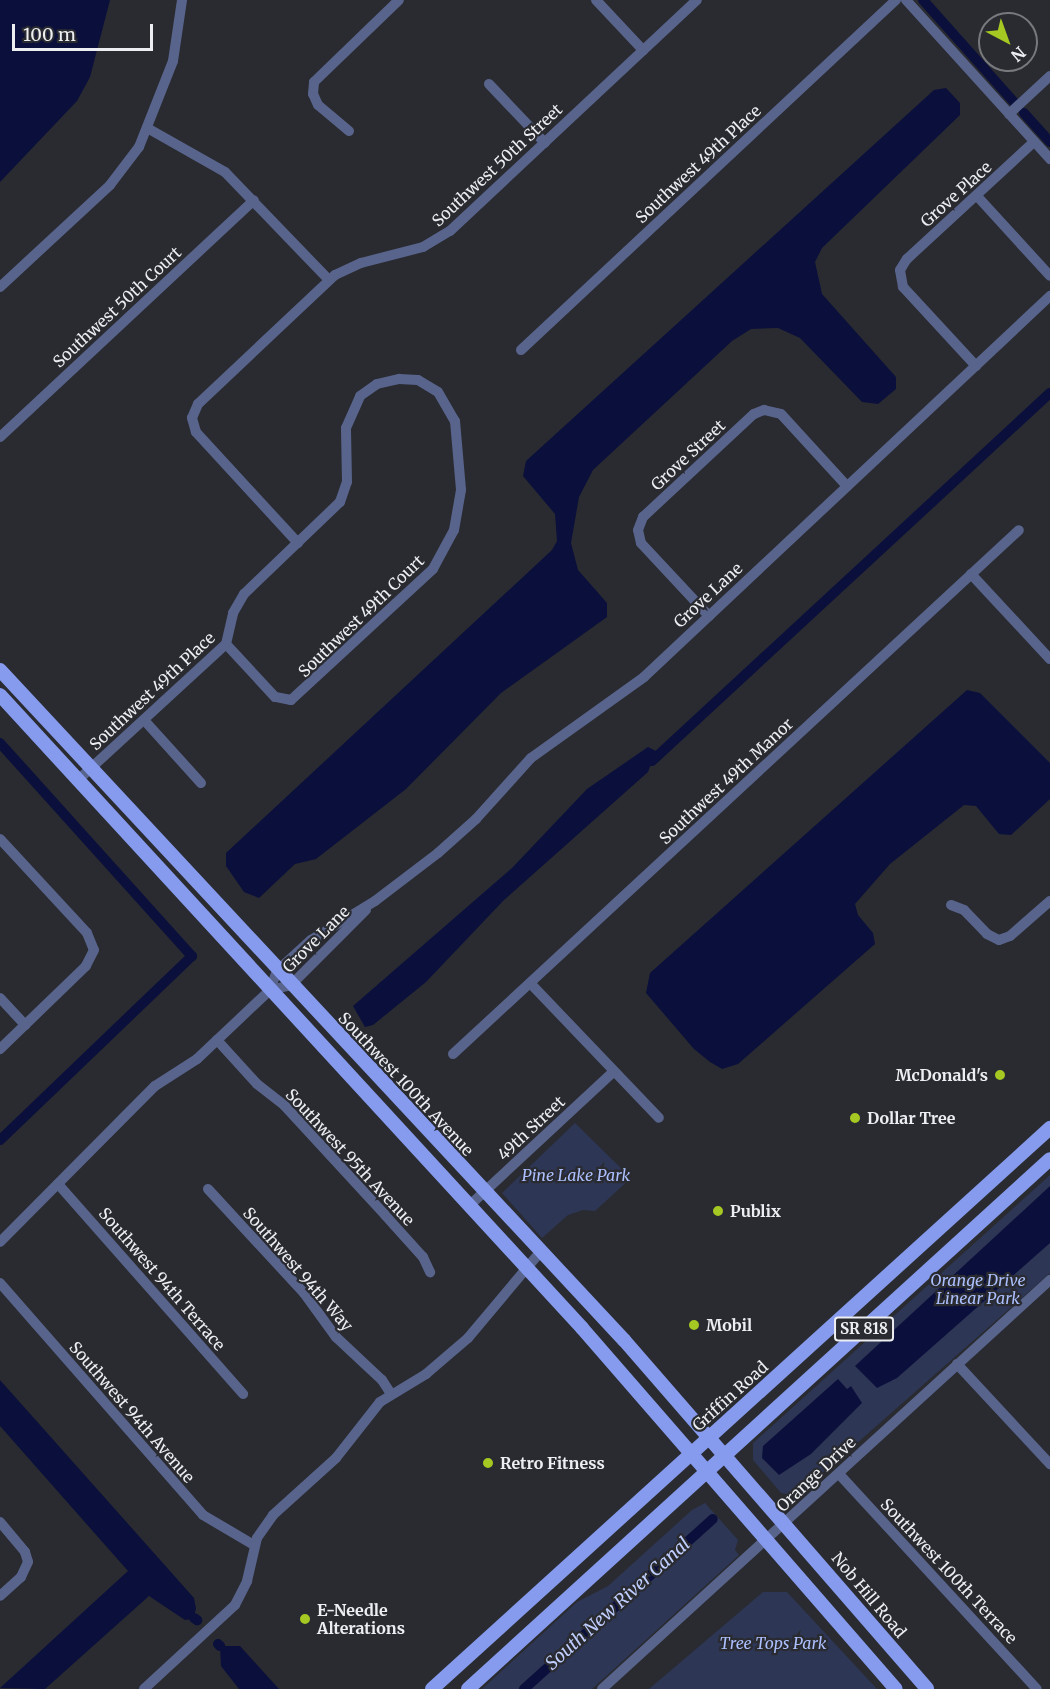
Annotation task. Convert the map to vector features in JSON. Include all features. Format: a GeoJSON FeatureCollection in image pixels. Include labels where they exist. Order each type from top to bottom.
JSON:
{"type":"FeatureCollection","features":[{"type":"Feature","properties":{"kind":"main road","name":"Southwest 100th Avenue"},"geometry":{"type":"LineString","coordinates":[[0,670],[277,971],[541,1251],[785,1523]]}},
{"type":"Feature","properties":{"kind":"main road"},"geometry":{"type":"LineString","coordinates":[[0,695],[526,1267],[896,1689]]}},
{"type":"Feature","properties":{"kind":"main road","name":"Griffin Road"},"geometry":{"type":"LineString","coordinates":[[432,1689],[1050,1128]]}},
{"type":"Feature","properties":{"kind":"main road","name":"SR 818"},"geometry":{"type":"LineString","coordinates":[[468,1689],[1050,1159]]}},
{"type":"Feature","properties":{"kind":"main road","name":"Nob Hill Road"},"geometry":{"type":"LineString","coordinates":[[785,1523],[927,1689]]}},
{"type":"Feature","properties":{"kind":"street"},"geometry":{"type":"LineString","coordinates":[[0,287],[110,185],[149,129],[172,61],[182,0]]}},
{"type":"Feature","properties":{"kind":"street"},"geometry":{"type":"LineString","coordinates":[[349,131],[318,105],[313,94],[314,82],[399,0]]}},
{"type":"Feature","properties":{"kind":"street"},"geometry":{"type":"LineString","coordinates":[[596,0],[642,50]]}},
{"type":"Feature","properties":{"kind":"street","name":"Southwest 50th Street"},"geometry":{"type":"LineString","coordinates":[[297,543],[196,432],[193,413],[208,394],[329,280],[352,266],[423,247],[444,236],[697,0]]}},
{"type":"Feature","properties":{"kind":"street","name":"Southwest 49th Place"},"geometry":{"type":"LineString","coordinates":[[521,350],[896,0]]}},
{"type":"Feature","properties":{"kind":"street"},"geometry":{"type":"LineString","coordinates":[[906,0],[1050,159]]}},
{"type":"Feature","properties":{"kind":"street"},"geometry":{"type":"LineString","coordinates":[[1009,114],[1050,76]]}},
{"type":"Feature","properties":{"kind":"street"},"geometry":{"type":"LineString","coordinates":[[489,84],[545,143]]}},
{"type":"Feature","properties":{"kind":"street"},"geometry":{"type":"LineString","coordinates":[[149,129],[211,162],[254,200],[329,280]]}},
{"type":"Feature","properties":{"kind":"street","name":"Grove Place"},"geometry":{"type":"LineString","coordinates":[[976,366],[903,287],[900,270],[907,259],[1034,142]]}},
{"type":"Feature","properties":{"kind":"street"},"geometry":{"type":"LineString","coordinates":[[976,196],[1050,276]]}},
{"type":"Feature","properties":{"kind":"street","name":"Southwest 50th Court"},"geometry":{"type":"LineString","coordinates":[[0,437],[254,200]]}},
{"type":"Feature","properties":{"kind":"street","name":"Grove Lane"},"geometry":{"type":"LineString","coordinates":[[270,990],[277,971],[310,940],[375,900],[464,830],[531,758],[626,691],[1050,296]]}},
{"type":"Feature","properties":{"kind":"street","name":"Southwest 49th Place"},"geometry":{"type":"LineString","coordinates":[[78,780],[226,644],[237,603],[331,512],[345,491],[345,428],[353,405],[377,384],[409,378]]}},
{"type":"Feature","properties":{"kind":"street","name":"Southwest 49th Court"},"geometry":{"type":"LineString","coordinates":[[226,644],[275,697],[291,700],[416,588],[437,562],[454,530],[460,502],[458,431],[452,411],[438,392],[409,378]]}},
{"type":"Feature","properties":{"kind":"street","name":"Grove Street"},"geometry":{"type":"LineString","coordinates":[[709,616],[645,548],[638,533],[643,517],[754,414],[768,410],[781,414],[847,486]]}},
{"type":"Feature","properties":{"kind":"street","name":"Southwest 49th Manor"},"geometry":{"type":"LineString","coordinates":[[453,1054],[1019,530]]}},
{"type":"Feature","properties":{"kind":"street"},"geometry":{"type":"LineString","coordinates":[[971,574],[1050,659]]}},
{"type":"Feature","properties":{"kind":"street"},"geometry":{"type":"LineString","coordinates":[[144,720],[201,783]]}},
{"type":"Feature","properties":{"kind":"street"},"geometry":{"type":"LineString","coordinates":[[0,839],[87,933],[94,950],[87,966],[0,1048]]}},
{"type":"Feature","properties":{"kind":"street","name":"Grove Lane"},"geometry":{"type":"LineString","coordinates":[[270,990],[291,985],[375,900]]}},
{"type":"Feature","properties":{"kind":"street"},"geometry":{"type":"LineString","coordinates":[[951,905],[964,910],[987,934],[999,940],[1010,936],[1050,901]]}},
{"type":"Feature","properties":{"kind":"street"},"geometry":{"type":"LineString","coordinates":[[531,984],[659,1118]]}},
{"type":"Feature","properties":{"kind":"street"},"geometry":{"type":"LineString","coordinates":[[0,1242],[155,1086],[188,1066],[270,990]]}},
{"type":"Feature","properties":{"kind":"street"},"geometry":{"type":"LineString","coordinates":[[0,998],[25,1025]]}},
{"type":"Feature","properties":{"kind":"street","name":"Southwest 95th Avenue"},"geometry":{"type":"LineString","coordinates":[[217,1040],[257,1084],[284,1105],[385,1215],[423,1257],[430,1272]]}},
{"type":"Feature","properties":{"kind":"street","name":"49th Street"},"geometry":{"type":"LineString","coordinates":[[470,1205],[613,1071]]}},
{"type":"Feature","properties":{"kind":"street","name":"Southwest 94th Terrace"},"geometry":{"type":"LineString","coordinates":[[58,1184],[243,1394]]}},
{"type":"Feature","properties":{"kind":"street","name":"Southwest 94th Way"},"geometry":{"type":"LineString","coordinates":[[208,1189],[304,1293],[336,1337],[382,1380],[391,1394]]}},
{"type":"Feature","properties":{"kind":"street"},"geometry":{"type":"LineString","coordinates":[[144,1689],[235,1605],[247,1581],[254,1545],[273,1515],[336,1458],[391,1394],[426,1374],[468,1338],[541,1251]]}},
{"type":"Feature","properties":{"kind":"street","name":"Orange Drive"},"geometry":{"type":"LineString","coordinates":[[602,1689],[1050,1280]]}},
{"type":"Feature","properties":{"kind":"street","name":"Southwest 94th Avenue"},"geometry":{"type":"LineString","coordinates":[[0,1283],[72,1370],[203,1515],[254,1545]]}},
{"type":"Feature","properties":{"kind":"street"},"geometry":{"type":"LineString","coordinates":[[957,1364],[1050,1464]]}},
{"type":"Feature","properties":{"kind":"street","name":"Southwest 100th Terrace"},"geometry":{"type":"LineString","coordinates":[[839,1473],[1037,1689]]}},
{"type":"Feature","properties":{"kind":"street"},"geometry":{"type":"LineString","coordinates":[[0,1522],[26,1552],[28,1562],[21,1577],[0,1596]]}},
{"type":"Feature","properties":{"kind":"green space","name":"Pine Lake Park"},"geometry":{"type":"Polygon","coordinates":[[[575,1123],[631,1178],[595,1211],[583,1210],[568,1215],[542,1238],[502,1193],[575,1123]]]}},
{"type":"Feature","properties":{"kind":"green space","name":"Orange Drive Linear Park"},"geometry":{"type":"Polygon","coordinates":[[[1050,1175],[1050,1273],[797,1496],[781,1493],[753,1460],[753,1443],[1050,1175]]]}},
{"type":"Feature","properties":{"kind":"green space"},"geometry":{"type":"Polygon","coordinates":[[[705,1503],[738,1540],[735,1550],[739,1555],[592,1689],[482,1689],[577,1602],[608,1586],[692,1510],[705,1503]]]}},
{"type":"Feature","properties":{"kind":"green space","name":"Tree Tops Park"},"geometry":{"type":"Polygon","coordinates":[[[763,1592],[787,1592],[877,1689],[649,1689],[763,1592]]]}},
{"type":"Feature","properties":{"kind":"shaded area"},"geometry":{"type":"Polygon","coordinates":[[[0,0],[110,0],[90,77],[77,101],[0,182],[0,0]]]}},
{"type":"Feature","properties":{"kind":"shaded area"},"geometry":{"type":"Polygon","coordinates":[[[946,88],[960,103],[960,115],[822,248],[815,262],[822,294],[896,377],[896,389],[878,404],[862,402],[800,338],[778,328],[751,329],[732,341],[593,470],[579,497],[571,543],[578,570],[607,603],[607,617],[501,693],[406,789],[316,859],[295,864],[259,898],[244,892],[226,866],[226,853],[552,550],[557,541],[555,514],[523,476],[526,461],[934,90],[946,88]]]}},
{"type":"Feature","properties":{"kind":"shaded area"},"geometry":{"type":"Polygon","coordinates":[[[967,690],[980,693],[1050,763],[1050,799],[1011,835],[999,834],[976,806],[964,805],[890,864],[855,904],[858,915],[873,933],[875,944],[738,1064],[722,1069],[710,1062],[694,1049],[646,993],[650,973],[967,690]]]}},
{"type":"Feature","properties":{"kind":"shaded area"},"geometry":{"type":"Polygon","coordinates":[[[648,747],[656,751],[648,772],[504,900],[426,982],[373,1025],[365,1027],[353,1006],[512,868],[587,789],[648,747]]]}},
{"type":"Feature","properties":{"kind":"shaded area"},"geometry":{"type":"Polygon","coordinates":[[[1050,1186],[1050,1243],[897,1378],[877,1388],[855,1366],[1050,1186]]]}},
{"type":"Feature","properties":{"kind":"shaded area"},"geometry":{"type":"Polygon","coordinates":[[[838,1379],[847,1389],[851,1386],[862,1403],[811,1454],[779,1475],[762,1458],[763,1446],[838,1379]]]}},
{"type":"Feature","properties":{"kind":"shaded area"},"geometry":{"type":"Polygon","coordinates":[[[0,1380],[194,1598],[196,1609],[193,1619],[185,1620],[149,1596],[45,1689],[0,1688],[128,1571],[0,1426],[0,1380]]]}},
{"type":"Feature","properties":{"kind":"shaded area"},"geometry":{"type":"Polygon","coordinates":[[[220,1646],[240,1646],[279,1689],[239,1689],[221,1666],[220,1646]]]}},
{"type":"Feature","properties":{"kind":"waterway"},"geometry":{"type":"LineString","coordinates":[[923,0],[1014,102]]}},
{"type":"Feature","properties":{"kind":"waterway"},"geometry":{"type":"LineString","coordinates":[[1024,113],[1050,142]]}},
{"type":"Feature","properties":{"kind":"waterway"},"geometry":{"type":"LineString","coordinates":[[652,761],[1050,393]]}},
{"type":"Feature","properties":{"kind":"waterway"},"geometry":{"type":"LineString","coordinates":[[0,743],[192,956],[0,1140]]}},
{"type":"Feature","properties":{"kind":"waterway","name":"South New River Canal"},"geometry":{"type":"LineString","coordinates":[[524,1689],[713,1519]]}},
{"type":"Feature","properties":{"kind":"place","name":"McDonald's"},"geometry":{"type":"Point","coordinates":[1000,1075]}},
{"type":"Feature","properties":{"kind":"place","name":"Dollar Tree"},"geometry":{"type":"Point","coordinates":[855,1118]}},
{"type":"Feature","properties":{"kind":"place","name":"Publix"},"geometry":{"type":"Point","coordinates":[718,1211]}},
{"type":"Feature","properties":{"kind":"place","name":"Mobil"},"geometry":{"type":"Point","coordinates":[694,1325]}},
{"type":"Feature","properties":{"kind":"place","name":"Retro Fitness"},"geometry":{"type":"Point","coordinates":[488,1463]}},
{"type":"Feature","properties":{"kind":"place","name":"E-Needle Alterations"},"geometry":{"type":"Point","coordinates":[305,1619]}}]}
